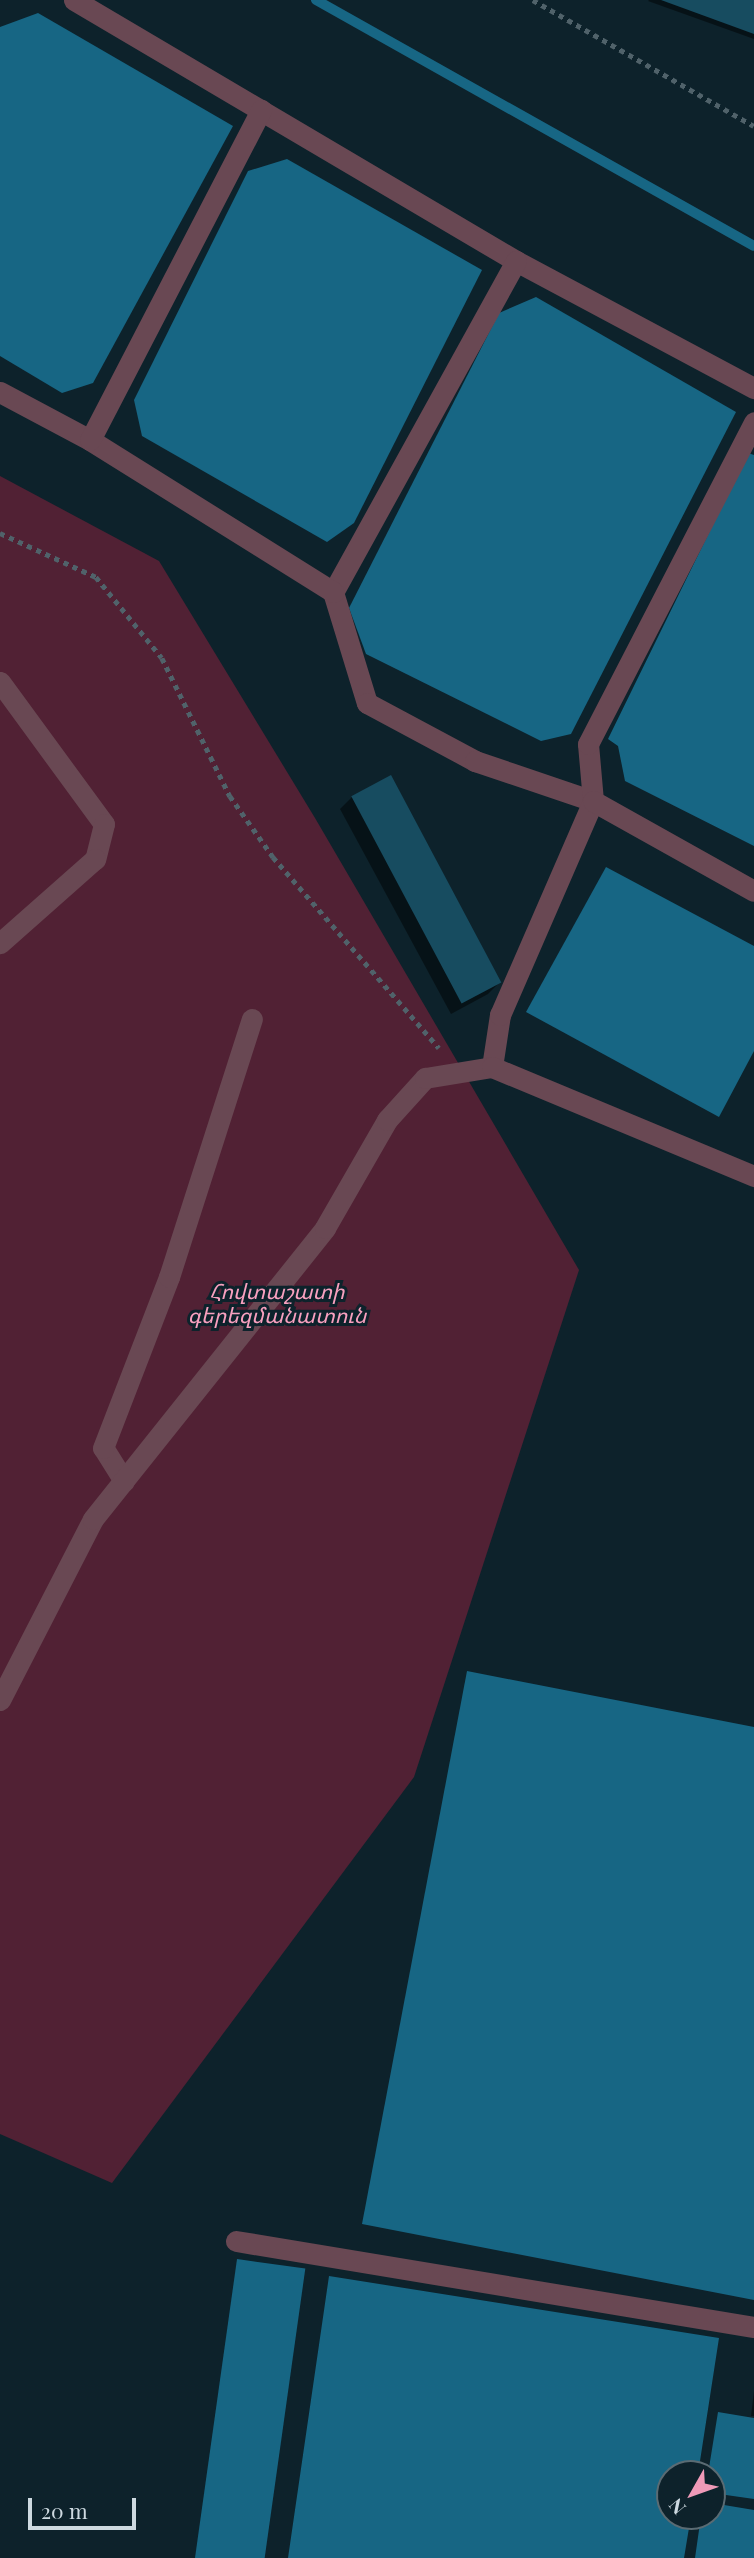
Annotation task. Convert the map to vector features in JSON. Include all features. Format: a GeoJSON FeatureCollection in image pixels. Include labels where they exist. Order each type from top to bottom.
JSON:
{"type":"FeatureCollection","features":[{"type":"Feature","properties":{"kind":"lane"},"geometry":{"type":"LineString","coordinates":[[74,0],[516,261],[754,388]]}},
{"type":"Feature","properties":{"kind":"lane"},"geometry":{"type":"LineString","coordinates":[[90,440],[261,110]]}},
{"type":"Feature","properties":{"kind":"lane"},"geometry":{"type":"LineString","coordinates":[[333,592],[516,261]]}},
{"type":"Feature","properties":{"kind":"lane"},"geometry":{"type":"LineString","coordinates":[[0,392],[90,440],[333,592],[367,703],[475,761],[593,801],[754,891]]}},
{"type":"Feature","properties":{"kind":"lane"},"geometry":{"type":"LineString","coordinates":[[492,1067],[500,1015],[593,801],[588,744],[754,422]]}},
{"type":"Feature","properties":{"kind":"lane"},"geometry":{"type":"LineString","coordinates":[[0,682],[104,824],[94,859],[0,943]]}},
{"type":"Feature","properties":{"kind":"lane"},"geometry":{"type":"LineString","coordinates":[[124,1481],[103,1448],[169,1277],[252,1019]]}},
{"type":"Feature","properties":{"kind":"lane"},"geometry":{"type":"LineString","coordinates":[[0,1700],[93,1520],[326,1228],[387,1120],[425,1078],[492,1067],[754,1176]]}},
{"type":"Feature","properties":{"kind":"lane"},"geometry":{"type":"LineString","coordinates":[[236,2241],[754,2327]]}},
{"type":"Feature","properties":{"kind":"path"},"geometry":{"type":"LineString","coordinates":[[533,0],[754,126]]}},
{"type":"Feature","properties":{"kind":"path"},"geometry":{"type":"LineString","coordinates":[[0,533],[96,577],[162,658],[230,796],[273,857],[460,1073]]}},
{"type":"Feature","properties":{"kind":"green space","name":"Հովտաշատի գերեզմանատուն"},"geometry":{"type":"Polygon","coordinates":[[[0,476],[159,561],[315,818],[579,1270],[414,1777],[112,2183],[0,2134],[0,476]]]}},
{"type":"Feature","properties":{"kind":"water"},"geometry":{"type":"Polygon","coordinates":[[[38,13],[233,126],[93,383],[62,393],[0,356],[0,27],[38,13]]]}},
{"type":"Feature","properties":{"kind":"water"},"geometry":{"type":"Polygon","coordinates":[[[287,159],[482,270],[354,523],[327,542],[142,436],[134,400],[248,171],[287,159]]]}},
{"type":"Feature","properties":{"kind":"water"},"geometry":{"type":"Polygon","coordinates":[[[536,297],[736,412],[571,734],[541,741],[366,654],[349,608],[499,313],[536,297]]]}},
{"type":"Feature","properties":{"kind":"water"},"geometry":{"type":"Polygon","coordinates":[[[748,453],[754,455],[754,846],[625,781],[618,746],[608,739],[748,453]]]}},
{"type":"Feature","properties":{"kind":"water"},"geometry":{"type":"Polygon","coordinates":[[[606,867],[754,946],[754,1051],[719,1117],[526,1012],[606,867]]]}},
{"type":"Feature","properties":{"kind":"water"},"geometry":{"type":"Polygon","coordinates":[[[467,1671],[754,1727],[754,2300],[362,2224],[467,1671]]]}},
{"type":"Feature","properties":{"kind":"water"},"geometry":{"type":"Polygon","coordinates":[[[237,2259],[305,2269],[265,2558],[195,2558],[237,2259]]]}},
{"type":"Feature","properties":{"kind":"water"},"geometry":{"type":"Polygon","coordinates":[[[329,2276],[719,2338],[700,2460],[656,2460],[656,2530],[689,2530],[684,2558],[288,2558],[329,2276]]]}},
{"type":"Feature","properties":{"kind":"water"},"geometry":{"type":"Polygon","coordinates":[[[718,2412],[754,2418],[754,2499],[726,2495],[726,2460],[710,2460],[718,2412]]]}},
{"type":"Feature","properties":{"kind":"water"},"geometry":{"type":"Polygon","coordinates":[[[726,2505],[754,2510],[754,2558],[695,2558],[699,2530],[726,2530],[726,2505]]]}},
{"type":"Feature","properties":{"kind":"building"},"geometry":{"type":"Polygon","coordinates":[[[661,0],[754,0],[754,34],[661,0]]]}},
{"type":"Feature","properties":{"kind":"building"},"geometry":{"type":"Polygon","coordinates":[[[391,775],[501,982],[462,1004],[351,796],[391,775]]]}},
{"type":"Feature","properties":{"kind":"waterway"},"geometry":{"type":"LineString","coordinates":[[316,0],[754,246]]}}]}
